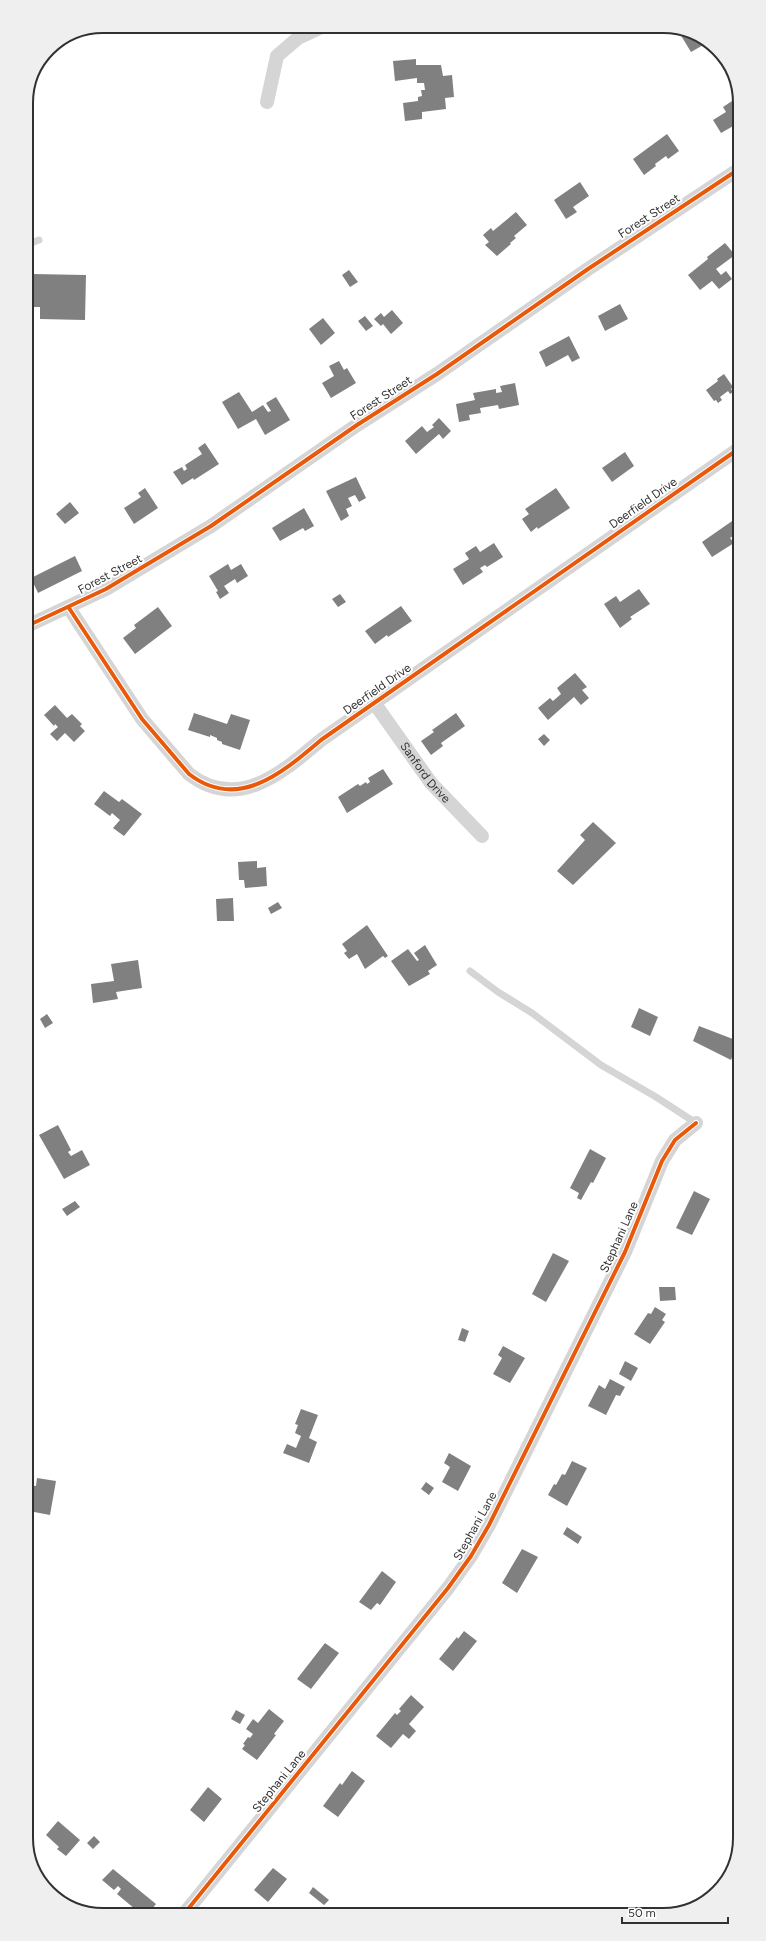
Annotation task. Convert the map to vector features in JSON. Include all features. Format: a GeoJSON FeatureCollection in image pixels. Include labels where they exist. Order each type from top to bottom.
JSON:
{"type":"FeatureCollection","features":[{"type":"Feature","properties":{"kind":"street"},"geometry":{"type":"LineString","coordinates":[[267,102],[277,56],[298,38],[309,33]]}},
{"type":"Feature","properties":{"kind":"street","name":"Forest Street"},"geometry":{"type":"LineString","coordinates":[[33,623],[69,608],[139,571],[212,526],[357,425],[437,374],[601,261],[733,173]]}},
{"type":"Feature","properties":{"kind":"street","name":"Deerfield Drive"},"geometry":{"type":"LineString","coordinates":[[69,608],[128,699],[149,728],[189,774],[216,788],[226,790],[243,788],[272,778],[295,762],[327,736],[733,453]]}},
{"type":"Feature","properties":{"kind":"street","name":"Sanford Drive"},"geometry":{"type":"LineString","coordinates":[[374,704],[431,783],[482,836]]}},
{"type":"Feature","properties":{"kind":"street","name":"Stephani Lane"},"geometry":{"type":"LineString","coordinates":[[189,1908],[448,1588],[471,1556],[491,1520],[625,1252],[662,1161],[675,1140],[696,1123]]}},
{"type":"Feature","properties":{"kind":"lane"},"geometry":{"type":"LineString","coordinates":[[33,242],[39,240]]}},
{"type":"Feature","properties":{"kind":"lane"},"geometry":{"type":"LineString","coordinates":[[470,971],[498,992],[532,1013],[601,1065],[656,1097],[696,1123]]}},
{"type":"Feature","properties":{"kind":"building"},"geometry":{"type":"Polygon","coordinates":[[[681,35],[703,45],[691,52],[681,35]]]}},
{"type":"Feature","properties":{"kind":"building"},"geometry":{"type":"Polygon","coordinates":[[[416,59],[416,65],[441,65],[443,76],[452,75],[454,97],[445,98],[446,109],[422,112],[422,119],[405,121],[403,103],[418,101],[418,97],[422,96],[421,90],[425,90],[424,83],[417,83],[417,78],[395,81],[393,61],[416,59]]]}},
{"type":"Feature","properties":{"kind":"building"},"geometry":{"type":"Polygon","coordinates":[[[732,101],[733,102],[733,126],[721,133],[713,120],[726,112],[723,107],[732,101]]]}},
{"type":"Feature","properties":{"kind":"building"},"geometry":{"type":"Polygon","coordinates":[[[667,134],[679,151],[668,159],[666,156],[644,175],[633,159],[667,134]]]}},
{"type":"Feature","properties":{"kind":"building"},"geometry":{"type":"Polygon","coordinates":[[[580,182],[589,196],[573,207],[577,212],[566,219],[554,200],[580,182]]]}},
{"type":"Feature","properties":{"kind":"building"},"geometry":{"type":"Polygon","coordinates":[[[516,212],[527,225],[514,236],[516,238],[510,243],[511,244],[497,256],[485,245],[489,242],[483,235],[491,228],[493,231],[516,212]]]}},
{"type":"Feature","properties":{"kind":"building"},"geometry":{"type":"Polygon","coordinates":[[[725,243],[733,253],[733,256],[716,269],[721,275],[726,271],[732,279],[719,289],[712,281],[700,290],[688,275],[708,259],[707,257],[725,243]]]}},
{"type":"Feature","properties":{"kind":"building"},"geometry":{"type":"Polygon","coordinates":[[[349,270],[358,282],[350,287],[342,275],[349,270]]]}},
{"type":"Feature","properties":{"kind":"building"},"geometry":{"type":"Polygon","coordinates":[[[33,274],[86,275],[85,320],[40,319],[40,307],[33,307],[33,274]]]}},
{"type":"Feature","properties":{"kind":"building"},"geometry":{"type":"Polygon","coordinates":[[[620,304],[628,319],[605,331],[598,316],[620,304]]]}},
{"type":"Feature","properties":{"kind":"building"},"geometry":{"type":"Polygon","coordinates":[[[392,310],[403,323],[391,334],[383,324],[381,326],[374,319],[381,313],[384,317],[392,310]]]}},
{"type":"Feature","properties":{"kind":"building"},"geometry":{"type":"Polygon","coordinates":[[[365,316],[373,326],[366,331],[358,321],[365,316]]]}},
{"type":"Feature","properties":{"kind":"building"},"geometry":{"type":"Polygon","coordinates":[[[323,318],[335,333],[321,345],[309,329],[323,318]]]}},
{"type":"Feature","properties":{"kind":"building"},"geometry":{"type":"Polygon","coordinates":[[[569,336],[580,358],[572,362],[568,355],[546,367],[539,352],[569,336]]]}},
{"type":"Feature","properties":{"kind":"building"},"geometry":{"type":"Polygon","coordinates":[[[339,361],[344,370],[347,368],[356,383],[331,398],[322,383],[334,376],[329,366],[339,361]]]}},
{"type":"Feature","properties":{"kind":"building"},"geometry":{"type":"Polygon","coordinates":[[[724,374],[733,387],[731,389],[733,392],[730,394],[728,391],[720,397],[722,400],[718,403],[716,400],[714,401],[706,390],[718,381],[717,379],[724,374]]]}},
{"type":"Feature","properties":{"kind":"building"},"geometry":{"type":"Polygon","coordinates":[[[515,383],[519,405],[499,409],[498,405],[480,408],[481,413],[469,415],[470,420],[459,422],[456,404],[475,400],[473,393],[496,389],[496,393],[502,392],[500,386],[515,383]]]}},
{"type":"Feature","properties":{"kind":"building"},"geometry":{"type":"Polygon","coordinates":[[[239,392],[252,412],[263,405],[268,412],[271,411],[266,403],[276,397],[290,420],[265,435],[256,419],[238,429],[222,402],[239,392]]]}},
{"type":"Feature","properties":{"kind":"building"},"geometry":{"type":"Polygon","coordinates":[[[439,418],[451,431],[443,439],[439,434],[416,454],[405,441],[422,426],[427,432],[434,427],[432,425],[439,418]]]}},
{"type":"Feature","properties":{"kind":"building"},"geometry":{"type":"Polygon","coordinates":[[[205,443],[219,464],[194,480],[193,478],[182,485],[173,472],[182,467],[184,471],[187,469],[185,465],[202,454],[198,448],[205,443]]]}},
{"type":"Feature","properties":{"kind":"building"},"geometry":{"type":"Polygon","coordinates":[[[625,452],[634,466],[612,482],[602,468],[625,452]]]}},
{"type":"Feature","properties":{"kind":"building"},"geometry":{"type":"Polygon","coordinates":[[[356,477],[366,498],[359,502],[355,495],[348,498],[352,506],[346,509],[349,516],[341,521],[326,491],[356,477]]]}},
{"type":"Feature","properties":{"kind":"building"},"geometry":{"type":"Polygon","coordinates":[[[145,488],[158,508],[134,524],[124,508],[141,497],[138,493],[145,488]]]}},
{"type":"Feature","properties":{"kind":"building"},"geometry":{"type":"Polygon","coordinates":[[[556,488],[570,508],[531,532],[522,519],[529,514],[525,509],[556,488]]]}},
{"type":"Feature","properties":{"kind":"building"},"geometry":{"type":"Polygon","coordinates":[[[70,502],[79,513],[65,524],[56,514],[70,502]]]}},
{"type":"Feature","properties":{"kind":"building"},"geometry":{"type":"Polygon","coordinates":[[[304,508],[314,526],[305,531],[303,528],[280,541],[272,528],[304,508]]]}},
{"type":"Feature","properties":{"kind":"building"},"geometry":{"type":"Polygon","coordinates":[[[733,520],[733,536],[730,538],[733,544],[712,557],[702,542],[733,520]]]}},
{"type":"Feature","properties":{"kind":"building"},"geometry":{"type":"Polygon","coordinates":[[[494,543],[503,557],[487,567],[485,565],[480,568],[483,572],[463,585],[453,569],[469,559],[465,553],[476,546],[480,552],[494,543]]]}},
{"type":"Feature","properties":{"kind":"building"},"geometry":{"type":"Polygon","coordinates":[[[75,556],[82,571],[38,593],[33,582],[33,577],[75,556]]]}},
{"type":"Feature","properties":{"kind":"building"},"geometry":{"type":"Polygon","coordinates":[[[228,564],[231,570],[241,564],[248,576],[237,583],[235,579],[224,586],[229,593],[220,599],[216,592],[218,591],[209,576],[228,564]]]}},
{"type":"Feature","properties":{"kind":"building"},"geometry":{"type":"Polygon","coordinates":[[[639,589],[650,604],[630,617],[632,619],[620,628],[604,604],[616,596],[620,602],[639,589]]]}},
{"type":"Feature","properties":{"kind":"building"},"geometry":{"type":"Polygon","coordinates":[[[340,594],[346,602],[338,607],[332,599],[340,594]]]}},
{"type":"Feature","properties":{"kind":"building"},"geometry":{"type":"Polygon","coordinates":[[[401,606],[412,621],[388,637],[387,635],[375,644],[365,631],[401,606]]]}},
{"type":"Feature","properties":{"kind":"building"},"geometry":{"type":"Polygon","coordinates":[[[158,607],[172,626],[135,654],[123,638],[136,628],[134,625],[158,607]]]}},
{"type":"Feature","properties":{"kind":"building"},"geometry":{"type":"Polygon","coordinates":[[[575,673],[587,687],[582,690],[589,698],[581,705],[574,697],[548,720],[538,708],[550,698],[553,701],[561,694],[557,688],[575,673]]]}},
{"type":"Feature","properties":{"kind":"building"},"geometry":{"type":"Polygon","coordinates":[[[55,705],[67,718],[72,714],[82,724],[80,726],[85,731],[74,742],[65,733],[57,741],[50,734],[58,727],[55,724],[54,726],[44,715],[55,705]]]}},
{"type":"Feature","properties":{"kind":"building"},"geometry":{"type":"Polygon","coordinates":[[[194,713],[227,724],[231,714],[250,720],[240,750],[222,744],[222,742],[217,740],[217,738],[210,735],[210,737],[188,730],[194,713]]]}},
{"type":"Feature","properties":{"kind":"building"},"geometry":{"type":"Polygon","coordinates":[[[456,713],[465,726],[441,743],[443,746],[431,755],[421,741],[434,732],[432,730],[456,713]]]}},
{"type":"Feature","properties":{"kind":"building"},"geometry":{"type":"Polygon","coordinates":[[[544,734],[550,740],[544,746],[538,739],[544,734]]]}},
{"type":"Feature","properties":{"kind":"building"},"geometry":{"type":"Polygon","coordinates":[[[383,769],[393,784],[347,813],[338,797],[358,784],[360,786],[366,782],[367,784],[370,782],[368,778],[383,769]]]}},
{"type":"Feature","properties":{"kind":"building"},"geometry":{"type":"Polygon","coordinates":[[[104,791],[119,802],[122,799],[142,814],[124,836],[113,828],[120,820],[112,813],[110,816],[94,804],[104,791]]]}},
{"type":"Feature","properties":{"kind":"building"},"geometry":{"type":"Polygon","coordinates":[[[593,822],[616,843],[573,885],[557,871],[585,840],[580,835],[593,822]]]}},
{"type":"Feature","properties":{"kind":"building"},"geometry":{"type":"Polygon","coordinates":[[[257,861],[257,868],[266,867],[267,886],[245,888],[244,880],[239,880],[238,862],[257,861]]]}},
{"type":"Feature","properties":{"kind":"building"},"geometry":{"type":"Polygon","coordinates":[[[233,898],[234,921],[217,921],[216,899],[233,898]]]}},
{"type":"Feature","properties":{"kind":"building"},"geometry":{"type":"Polygon","coordinates":[[[278,902],[282,908],[271,914],[268,908],[278,902]]]}},
{"type":"Feature","properties":{"kind":"building"},"geometry":{"type":"Polygon","coordinates":[[[367,925],[388,956],[385,958],[383,956],[365,969],[357,954],[349,959],[344,953],[347,951],[342,944],[367,925]]]}},
{"type":"Feature","properties":{"kind":"building"},"geometry":{"type":"Polygon","coordinates":[[[425,945],[437,965],[428,971],[430,974],[409,986],[391,961],[408,949],[417,961],[419,960],[414,953],[425,945]]]}},
{"type":"Feature","properties":{"kind":"building"},"geometry":{"type":"Polygon","coordinates":[[[138,960],[142,988],[116,992],[118,999],[93,1003],[91,984],[114,981],[111,964],[138,960]]]}},
{"type":"Feature","properties":{"kind":"building"},"geometry":{"type":"Polygon","coordinates":[[[639,1008],[658,1017],[650,1036],[631,1027],[639,1008]]]}},
{"type":"Feature","properties":{"kind":"building"},"geometry":{"type":"Polygon","coordinates":[[[47,1014],[53,1023],[45,1028],[40,1019],[47,1014]]]}},
{"type":"Feature","properties":{"kind":"building"},"geometry":{"type":"Polygon","coordinates":[[[699,1026],[733,1039],[733,1055],[731,1060],[693,1041],[699,1026]]]}},
{"type":"Feature","properties":{"kind":"building"},"geometry":{"type":"Polygon","coordinates":[[[58,1125],[71,1150],[68,1152],[71,1156],[82,1150],[90,1165],[64,1179],[39,1135],[58,1125]]]}},
{"type":"Feature","properties":{"kind":"building"},"geometry":{"type":"Polygon","coordinates":[[[590,1149],[606,1158],[593,1183],[591,1182],[581,1200],[577,1198],[579,1193],[570,1188],[590,1149]]]}},
{"type":"Feature","properties":{"kind":"building"},"geometry":{"type":"Polygon","coordinates":[[[694,1191],[710,1199],[692,1235],[676,1228],[694,1191]]]}},
{"type":"Feature","properties":{"kind":"building"},"geometry":{"type":"Polygon","coordinates":[[[75,1201],[80,1207],[67,1216],[62,1209],[75,1201]]]}},
{"type":"Feature","properties":{"kind":"building"},"geometry":{"type":"Polygon","coordinates":[[[553,1253],[569,1261],[546,1302],[532,1294],[553,1253]]]}},
{"type":"Feature","properties":{"kind":"building"},"geometry":{"type":"Polygon","coordinates":[[[659,1287],[675,1287],[676,1300],[660,1301],[659,1287]]]}},
{"type":"Feature","properties":{"kind":"building"},"geometry":{"type":"Polygon","coordinates":[[[655,1307],[666,1314],[662,1320],[665,1322],[650,1344],[634,1334],[648,1313],[651,1314],[655,1307]]]}},
{"type":"Feature","properties":{"kind":"building"},"geometry":{"type":"Polygon","coordinates":[[[462,1328],[469,1331],[465,1342],[458,1340],[462,1328]]]}},
{"type":"Feature","properties":{"kind":"building"},"geometry":{"type":"Polygon","coordinates":[[[503,1346],[525,1358],[510,1383],[493,1374],[502,1358],[498,1355],[503,1346]]]}},
{"type":"Feature","properties":{"kind":"building"},"geometry":{"type":"Polygon","coordinates":[[[625,1361],[638,1368],[631,1381],[619,1374],[625,1361]]]}},
{"type":"Feature","properties":{"kind":"building"},"geometry":{"type":"Polygon","coordinates":[[[610,1379],[625,1387],[620,1396],[616,1395],[606,1415],[588,1406],[599,1385],[605,1389],[610,1379]]]}},
{"type":"Feature","properties":{"kind":"building"},"geometry":{"type":"Polygon","coordinates":[[[301,1409],[318,1415],[309,1438],[317,1442],[309,1463],[283,1453],[287,1444],[296,1448],[301,1436],[295,1433],[298,1425],[295,1424],[301,1409]]]}},
{"type":"Feature","properties":{"kind":"building"},"geometry":{"type":"Polygon","coordinates":[[[449,1453],[471,1466],[458,1491],[442,1482],[450,1467],[444,1463],[449,1453]]]}},
{"type":"Feature","properties":{"kind":"building"},"geometry":{"type":"Polygon","coordinates":[[[572,1461],[587,1468],[567,1506],[548,1495],[562,1474],[565,1475],[572,1461]]]}},
{"type":"Feature","properties":{"kind":"building"},"geometry":{"type":"Polygon","coordinates":[[[37,1478],[56,1481],[50,1515],[33,1512],[33,1486],[36,1486],[37,1478]]]}},
{"type":"Feature","properties":{"kind":"building"},"geometry":{"type":"Polygon","coordinates":[[[426,1482],[434,1488],[429,1495],[421,1489],[426,1482]]]}},
{"type":"Feature","properties":{"kind":"building"},"geometry":{"type":"Polygon","coordinates":[[[567,1527],[582,1537],[578,1544],[563,1534],[567,1527]]]}},
{"type":"Feature","properties":{"kind":"building"},"geometry":{"type":"Polygon","coordinates":[[[522,1549],[538,1557],[517,1593],[502,1583],[522,1549]]]}},
{"type":"Feature","properties":{"kind":"building"},"geometry":{"type":"Polygon","coordinates":[[[382,1571],[396,1582],[380,1605],[377,1603],[371,1610],[359,1602],[382,1571]]]}},
{"type":"Feature","properties":{"kind":"building"},"geometry":{"type":"Polygon","coordinates":[[[464,1631],[477,1641],[453,1671],[439,1659],[457,1637],[458,1639],[464,1631]]]}},
{"type":"Feature","properties":{"kind":"building"},"geometry":{"type":"Polygon","coordinates":[[[325,1643],[339,1653],[311,1689],[297,1679],[325,1643]]]}},
{"type":"Feature","properties":{"kind":"building"},"geometry":{"type":"Polygon","coordinates":[[[411,1695],[424,1707],[409,1724],[416,1731],[409,1739],[403,1734],[391,1748],[376,1736],[395,1713],[397,1715],[401,1711],[399,1709],[411,1695]]]}},
{"type":"Feature","properties":{"kind":"building"},"geometry":{"type":"Polygon","coordinates":[[[269,1709],[284,1721],[274,1734],[276,1735],[257,1760],[242,1749],[245,1745],[243,1744],[248,1737],[250,1738],[253,1734],[246,1729],[253,1719],[258,1723],[269,1709]]]}},
{"type":"Feature","properties":{"kind":"building"},"geometry":{"type":"Polygon","coordinates":[[[236,1710],[245,1715],[240,1724],[231,1719],[236,1710]]]}},
{"type":"Feature","properties":{"kind":"building"},"geometry":{"type":"Polygon","coordinates":[[[352,1771],[365,1781],[338,1817],[323,1806],[340,1783],[342,1785],[352,1771]]]}},
{"type":"Feature","properties":{"kind":"building"},"geometry":{"type":"Polygon","coordinates":[[[208,1787],[222,1799],[204,1822],[190,1810],[208,1787]]]}},
{"type":"Feature","properties":{"kind":"building"},"geometry":{"type":"Polygon","coordinates":[[[58,1821],[80,1840],[66,1856],[57,1849],[59,1847],[46,1835],[58,1821]]]}},
{"type":"Feature","properties":{"kind":"building"},"geometry":{"type":"Polygon","coordinates":[[[94,1836],[100,1842],[93,1849],[87,1843],[94,1836]]]}},
{"type":"Feature","properties":{"kind":"building"},"geometry":{"type":"Polygon","coordinates":[[[273,1868],[287,1879],[268,1902],[254,1890],[273,1868]]]}},
{"type":"Feature","properties":{"kind":"building"},"geometry":{"type":"Polygon","coordinates":[[[113,1869],[156,1904],[153,1908],[134,1908],[117,1894],[121,1889],[118,1886],[114,1890],[102,1880],[113,1869]]]}},
{"type":"Feature","properties":{"kind":"building"},"geometry":{"type":"Polygon","coordinates":[[[313,1887],[329,1900],[324,1905],[309,1893],[313,1887]]]}},
{"type":"Feature","properties":{"kind":"cycle path"},"geometry":{"type":"LineString","coordinates":[[33,623],[106,589],[211,526],[357,425],[437,374],[588,269],[733,173]]}},
{"type":"Feature","properties":{"kind":"cycle path"},"geometry":{"type":"LineString","coordinates":[[69,608],[142,719],[189,774],[207,785],[225,789],[242,788],[259,783],[275,775],[321,740],[733,453]]}},
{"type":"Feature","properties":{"kind":"cycle path"},"geometry":{"type":"LineString","coordinates":[[189,1908],[448,1588],[471,1556],[489,1525],[625,1252],[662,1161],[675,1140],[696,1123]]}}]}
